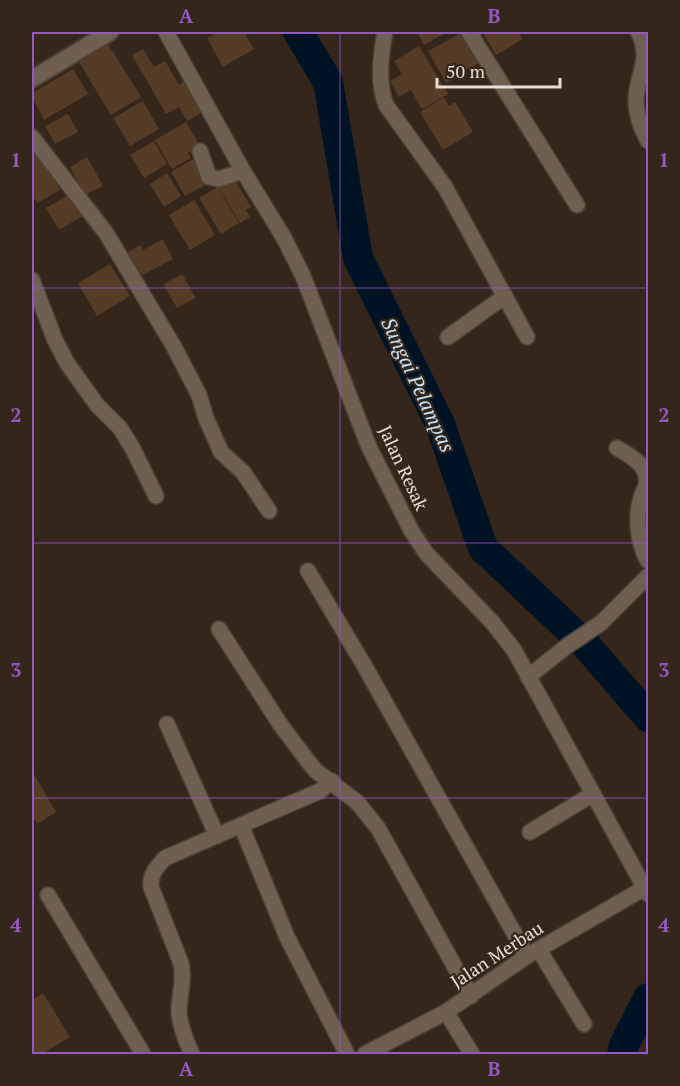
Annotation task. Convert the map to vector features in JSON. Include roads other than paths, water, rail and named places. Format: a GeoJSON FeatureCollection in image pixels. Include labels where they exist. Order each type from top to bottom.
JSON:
{"type":"FeatureCollection","features":[{"type":"Feature","properties":{"kind":"main road"},"geometry":{"type":"LineString","coordinates":[[32,79],[110,32]]}},
{"type":"Feature","properties":{"kind":"street","name":"Jalan Resak"},"geometry":{"type":"LineString","coordinates":[[166,32],[243,171],[284,237],[303,276],[369,447],[411,530],[426,553],[492,622],[514,650],[647,890]]}},
{"type":"Feature","properties":{"kind":"street"},"geometry":{"type":"LineString","coordinates":[[384,32],[380,75],[381,93],[386,105],[445,187],[527,337]]}},
{"type":"Feature","properties":{"kind":"street"},"geometry":{"type":"LineString","coordinates":[[469,32],[577,205]]}},
{"type":"Feature","properties":{"kind":"street"},"geometry":{"type":"LineString","coordinates":[[638,32],[645,49],[636,98],[636,113],[648,141]]}},
{"type":"Feature","properties":{"kind":"street"},"geometry":{"type":"LineString","coordinates":[[32,136],[106,233],[173,345],[199,395],[221,452],[243,472],[268,511]]}},
{"type":"Feature","properties":{"kind":"street"},"geometry":{"type":"LineString","coordinates":[[200,151],[209,177],[219,179],[243,171]]}},
{"type":"Feature","properties":{"kind":"street"},"geometry":{"type":"LineString","coordinates":[[32,280],[55,340],[67,363],[98,405],[120,428],[134,449],[156,496]]}},
{"type":"Feature","properties":{"kind":"street"},"geometry":{"type":"LineString","coordinates":[[448,337],[505,296]]}},
{"type":"Feature","properties":{"kind":"street"},"geometry":{"type":"LineString","coordinates":[[617,448],[635,459],[644,468],[648,478],[638,514],[640,538],[648,561]]}},
{"type":"Feature","properties":{"kind":"street"},"geometry":{"type":"LineString","coordinates":[[308,572],[533,953],[584,1024]]}},
{"type":"Feature","properties":{"kind":"street"},"geometry":{"type":"LineString","coordinates":[[528,677],[601,623],[648,576]]}},
{"type":"Feature","properties":{"kind":"street"},"geometry":{"type":"LineString","coordinates":[[219,629],[298,749],[316,771],[357,802],[378,828],[471,996]]}},
{"type":"Feature","properties":{"kind":"street"},"geometry":{"type":"LineString","coordinates":[[166,724],[217,836]]}},
{"type":"Feature","properties":{"kind":"street"},"geometry":{"type":"LineString","coordinates":[[192,1054],[184,1036],[179,1012],[184,974],[151,887],[150,878],[154,870],[165,858],[320,791],[332,781]]}},
{"type":"Feature","properties":{"kind":"street"},"geometry":{"type":"LineString","coordinates":[[530,832],[593,794]]}},
{"type":"Feature","properties":{"kind":"street"},"geometry":{"type":"LineString","coordinates":[[241,825],[287,937],[347,1054]]}},
{"type":"Feature","properties":{"kind":"street","name":"Jalan Merbau"},"geometry":{"type":"LineString","coordinates":[[365,1054],[446,1012],[533,953],[647,890]]}},
{"type":"Feature","properties":{"kind":"street"},"geometry":{"type":"LineString","coordinates":[[48,895],[143,1054]]}},
{"type":"Feature","properties":{"kind":"street"},"geometry":{"type":"LineString","coordinates":[[446,1012],[472,1054]]}},
{"type":"Feature","properties":{"kind":"waterway","name":"Sungai Pelampas"},"geometry":{"type":"LineString","coordinates":[[298,32],[328,82],[358,258],[440,424],[483,548],[585,644],[648,717]]}},
{"type":"Feature","properties":{"kind":"waterway","name":"Sungai Pelampas"},"geometry":{"type":"LineString","coordinates":[[622,1054],[624,1045],[648,998]]}}]}
